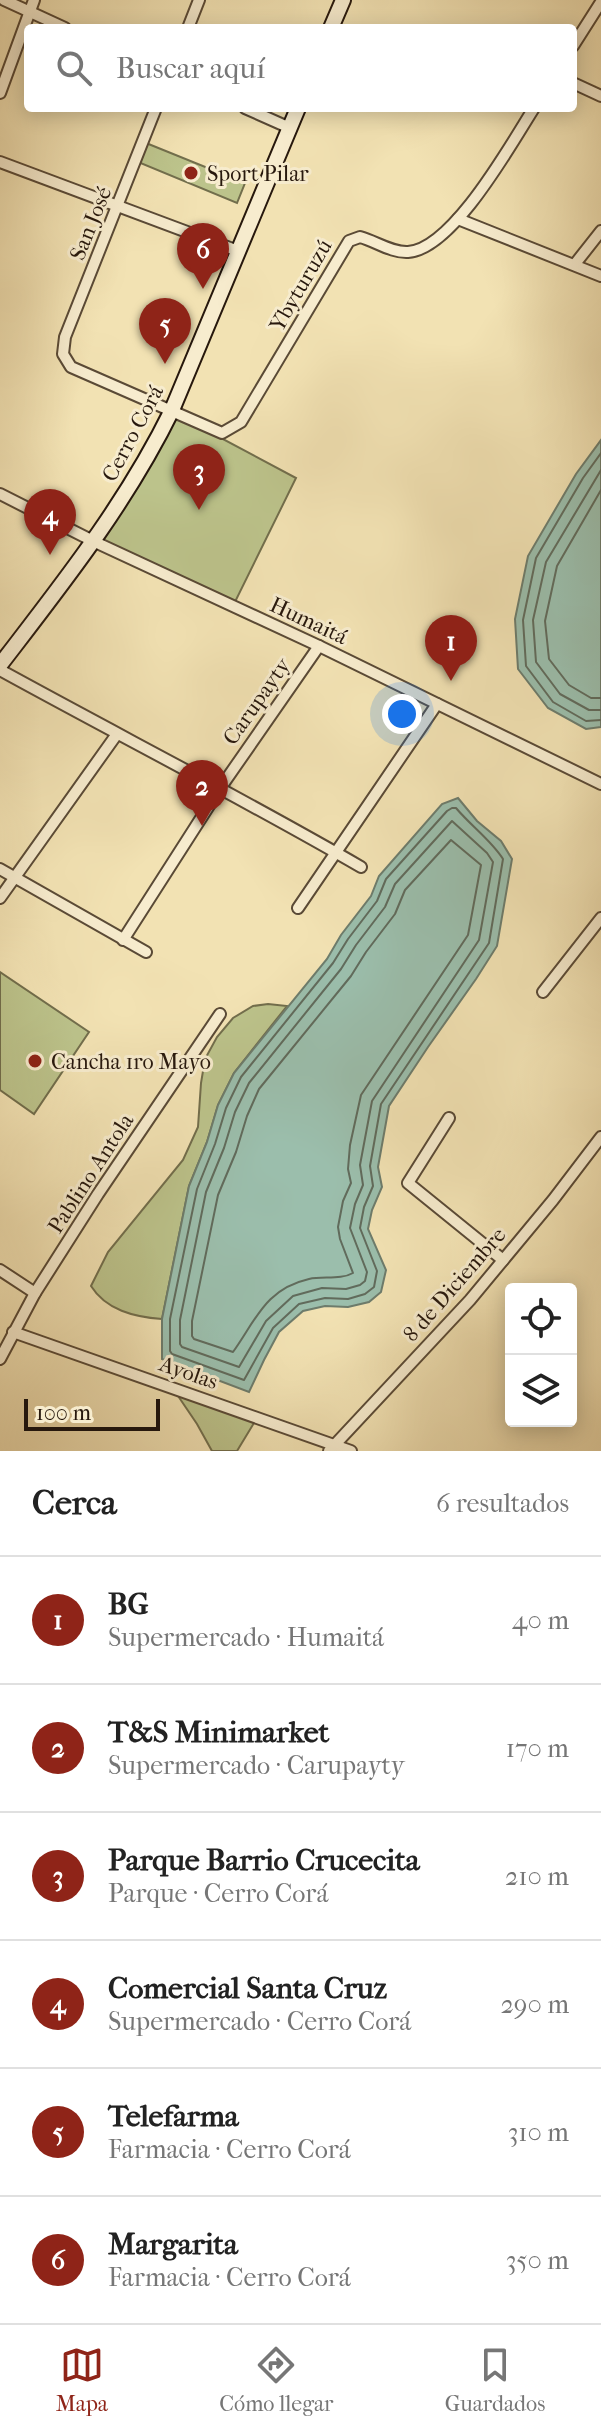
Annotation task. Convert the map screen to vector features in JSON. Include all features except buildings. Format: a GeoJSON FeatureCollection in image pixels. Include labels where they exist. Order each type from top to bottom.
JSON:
{"type":"FeatureCollection","features":[{"type":"Feature","properties":{"kind":"street"},"geometry":{"type":"LineString","coordinates":[[4,0],[56,24]]}},
{"type":"Feature","properties":{"kind":"street"},"geometry":{"type":"LineString","coordinates":[[26,24],[34,0]]}},
{"type":"Feature","properties":{"kind":"street"},"geometry":{"type":"LineString","coordinates":[[190,24],[199,0]]}},
{"type":"Feature","properties":{"kind":"street"},"geometry":{"type":"LineString","coordinates":[[333,24],[343,0]]}},
{"type":"Feature","properties":{"kind":"street"},"geometry":{"type":"LineString","coordinates":[[577,40],[601,2]]}},
{"type":"Feature","properties":{"kind":"street"},"geometry":{"type":"LineString","coordinates":[[0,93],[24,29]]}},
{"type":"Feature","properties":{"kind":"street"},"geometry":{"type":"LineString","coordinates":[[577,85],[601,96]]}},
{"type":"Feature","properties":{"kind":"street","name":"San José"},"geometry":{"type":"LineString","coordinates":[[154,112],[65,337],[63,354],[71,367],[172,410]]}},
{"type":"Feature","properties":{"kind":"street"},"geometry":{"type":"LineString","coordinates":[[254,112],[290,128]]}},
{"type":"Feature","properties":{"kind":"street","name":"Cerro Corá"},"geometry":{"type":"LineString","coordinates":[[0,667],[95,542],[152,452],[296,112]]}},
{"type":"Feature","properties":{"kind":"street","name":"Ybyturuzú"},"geometry":{"type":"LineString","coordinates":[[172,410],[222,433],[241,422],[349,241],[360,237],[393,250],[408,252],[424,247],[458,219],[495,170],[531,112]]}},
{"type":"Feature","properties":{"kind":"street"},"geometry":{"type":"LineString","coordinates":[[0,162],[238,251]]}},
{"type":"Feature","properties":{"kind":"street"},"geometry":{"type":"LineString","coordinates":[[458,219],[601,276]]}},
{"type":"Feature","properties":{"kind":"street"},"geometry":{"type":"LineString","coordinates":[[575,264],[601,231]]}},
{"type":"Feature","properties":{"kind":"street","name":"Humaitá"},"geometry":{"type":"LineString","coordinates":[[0,494],[601,784]]}},
{"type":"Feature","properties":{"kind":"street","name":"Carupayty"},"geometry":{"type":"LineString","coordinates":[[123,940],[221,787],[319,646]]}},
{"type":"Feature","properties":{"kind":"street"},"geometry":{"type":"LineString","coordinates":[[0,667],[361,867]]}},
{"type":"Feature","properties":{"kind":"street"},"geometry":{"type":"LineString","coordinates":[[298,908],[437,704]]}},
{"type":"Feature","properties":{"kind":"street"},"geometry":{"type":"LineString","coordinates":[[0,898],[117,734]]}},
{"type":"Feature","properties":{"kind":"street"},"geometry":{"type":"LineString","coordinates":[[0,869],[146,952]]}},
{"type":"Feature","properties":{"kind":"street"},"geometry":{"type":"LineString","coordinates":[[543,992],[601,918]]}},
{"type":"Feature","properties":{"kind":"street","name":"Pablino Antola"},"geometry":{"type":"LineString","coordinates":[[0,1359],[35,1293],[98,1194],[220,1014]]}},
{"type":"Feature","properties":{"kind":"street"},"geometry":{"type":"LineString","coordinates":[[449,1118],[408,1183],[503,1260]]}},
{"type":"Feature","properties":{"kind":"street","name":"8 de Diciembre"},"geometry":{"type":"LineString","coordinates":[[332,1447],[470,1300],[601,1137]]}},
{"type":"Feature","properties":{"kind":"street"},"geometry":{"type":"LineString","coordinates":[[0,1270],[35,1293]]}},
{"type":"Feature","properties":{"kind":"street","name":"Ayolas"},"geometry":{"type":"LineString","coordinates":[[13,1332],[332,1447],[351,1451]]}},
{"type":"Feature","properties":{"kind":"green space","name":"Sport Pilar"},"geometry":{"type":"Polygon","coordinates":[[[146,143],[245,183],[237,203],[138,162],[146,143]]]}},
{"type":"Feature","properties":{"kind":"green space"},"geometry":{"type":"Polygon","coordinates":[[[174,413],[296,478],[233,606],[99,541],[174,413]]]}},
{"type":"Feature","properties":{"kind":"green space","name":"Cancha 1ro Mayo"},"geometry":{"type":"Polygon","coordinates":[[[0,972],[89,1032],[34,1114],[0,1090],[0,972]]]}},
{"type":"Feature","properties":{"kind":"green space"},"geometry":{"type":"Polygon","coordinates":[[[253,1006],[287,1006],[234,1073],[218,1105],[189,1186],[162,1319],[131,1314],[113,1306],[91,1286],[108,1252],[183,1160],[198,1127],[205,1059],[217,1037],[233,1018],[253,1006]]]}},
{"type":"Feature","properties":{"kind":"green space"},"geometry":{"type":"Polygon","coordinates":[[[174,1390],[257,1418],[237,1451],[212,1451],[174,1390]]]}},
{"type":"Feature","properties":{"kind":"water"},"geometry":{"type":"Polygon","coordinates":[[[601,440],[601,727],[586,729],[548,708],[518,669],[515,619],[528,556],[576,474],[601,440]]]}},
{"type":"Feature","properties":{"kind":"water"},"geometry":{"type":"Polygon","coordinates":[[[458,798],[477,821],[501,841],[512,859],[497,946],[389,1106],[378,1167],[382,1187],[368,1229],[386,1270],[381,1292],[369,1302],[303,1311],[279,1332],[249,1392],[162,1359],[162,1319],[189,1186],[218,1105],[234,1073],[327,959],[371,896],[379,876],[442,804],[458,798]]]}},
{"type":"Feature","properties":{"kind":"place","name":"Sport Pilar"},"geometry":{"type":"Point","coordinates":[191,173]}},
{"type":"Feature","properties":{"kind":"place","name":"Margarita"},"geometry":{"type":"Point","coordinates":[203,289]}},
{"type":"Feature","properties":{"kind":"place","name":"Telefarma"},"geometry":{"type":"Point","coordinates":[165,364]}},
{"type":"Feature","properties":{"kind":"place","name":"Parque Barrio Crucecita"},"geometry":{"type":"Point","coordinates":[199,510]}},
{"type":"Feature","properties":{"kind":"place","name":"Comercial Santa Cruz"},"geometry":{"type":"Point","coordinates":[50,555]}},
{"type":"Feature","properties":{"kind":"place","name":"BG"},"geometry":{"type":"Point","coordinates":[451,681]}},
{"type":"Feature","properties":{"kind":"place","name":"T&S Minimarket"},"geometry":{"type":"Point","coordinates":[202,826]}},
{"type":"Feature","properties":{"kind":"place","name":"Cancha 1ro Mayo"},"geometry":{"type":"Point","coordinates":[35,1061]}}]}
